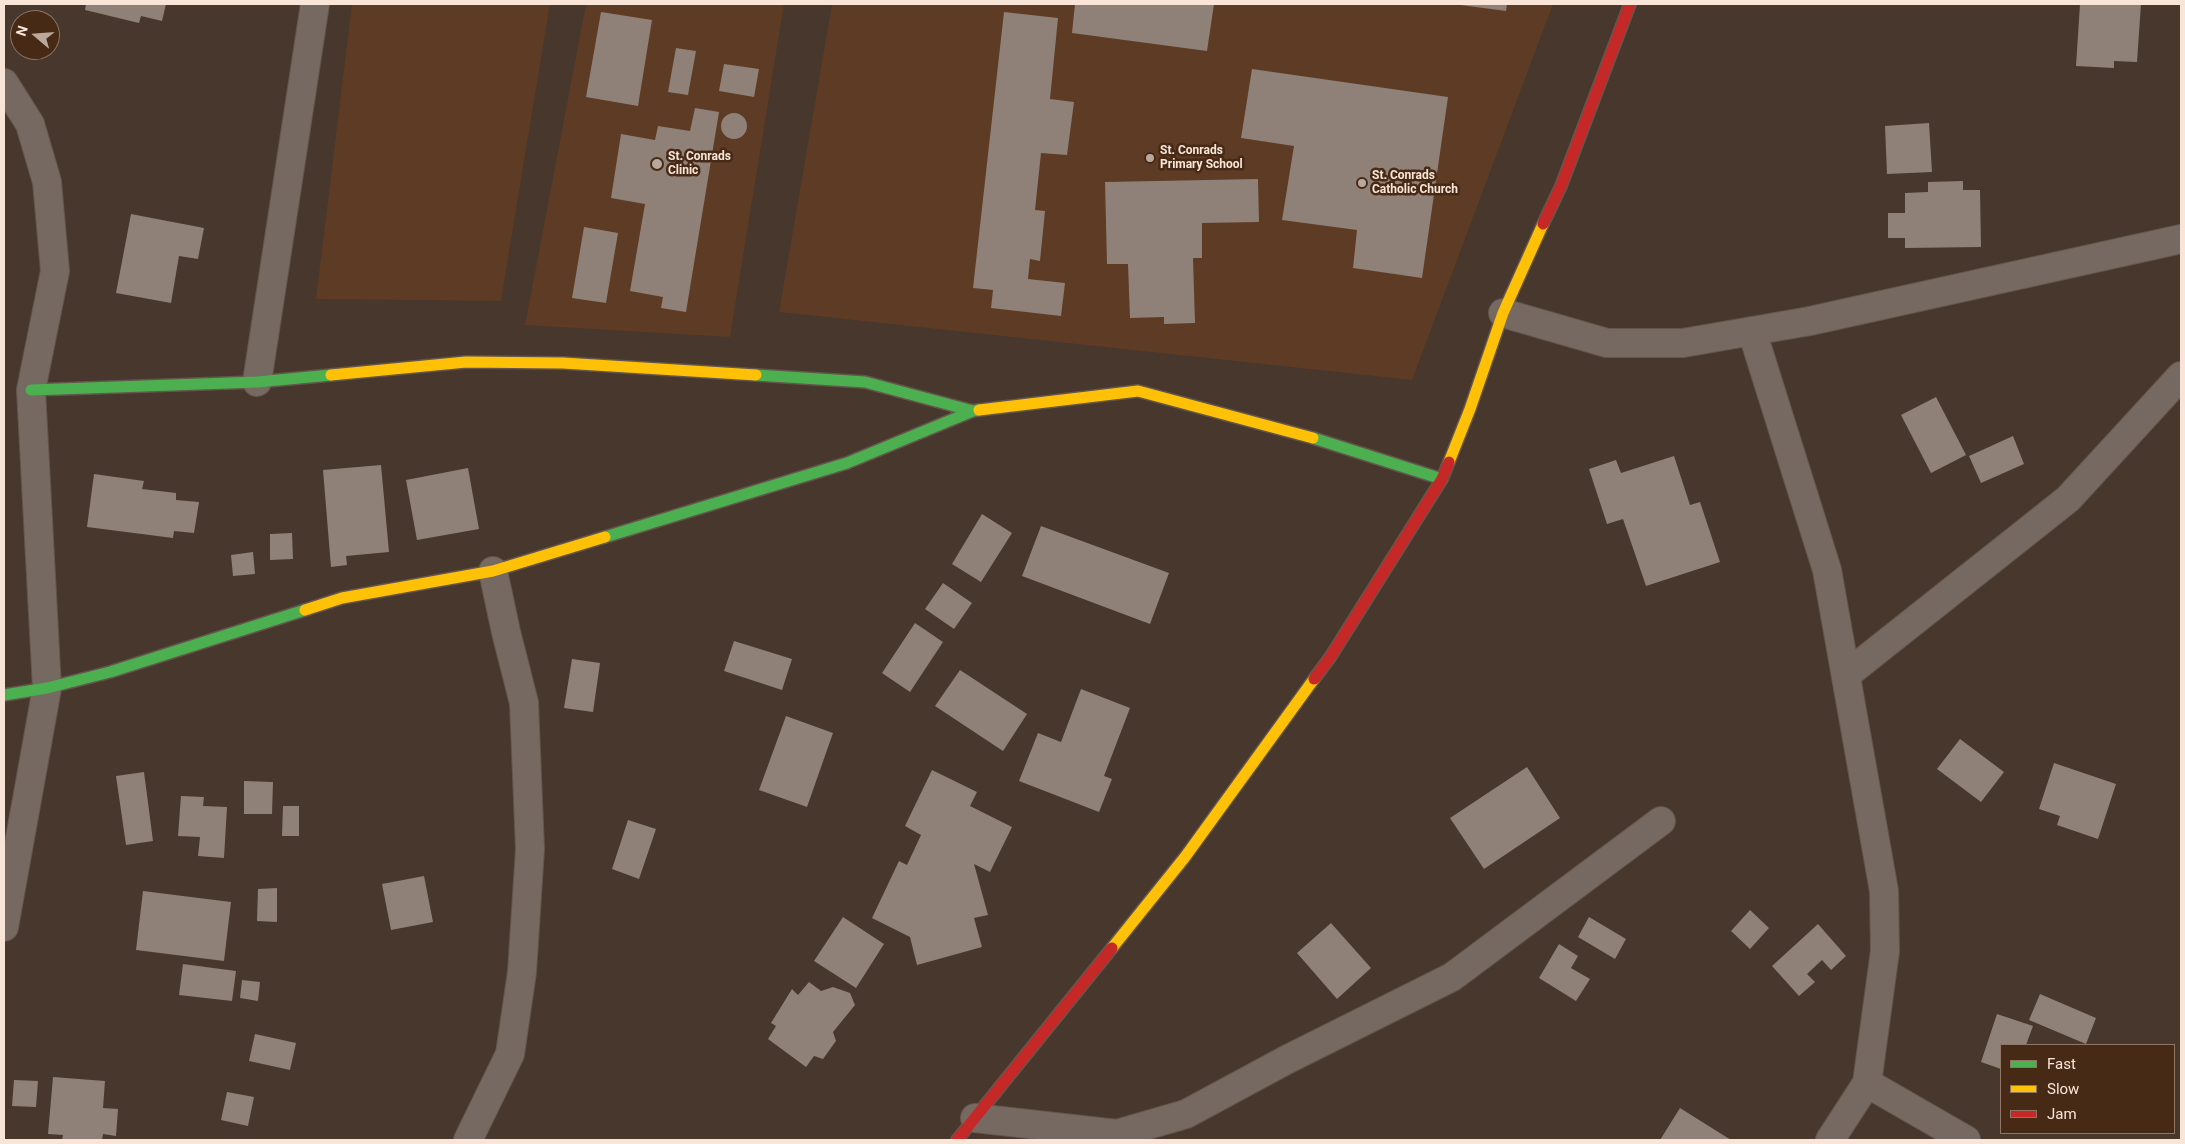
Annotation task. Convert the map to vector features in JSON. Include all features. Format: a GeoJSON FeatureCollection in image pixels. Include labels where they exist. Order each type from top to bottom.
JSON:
{"type":"FeatureCollection","features":[{"type":"Feature","properties":{"kind":"street"},"geometry":{"type":"LineString","coordinates":[[257,382],[315,4]]}},
{"type":"Feature","properties":{"kind":"street"},"geometry":{"type":"LineString","coordinates":[[957,1140],[1185,857],[1330,656],[1442,479],[1470,409],[1503,313],[1561,186],[1630,4]]}},
{"type":"Feature","properties":{"kind":"street"},"geometry":{"type":"LineString","coordinates":[[4,83],[30,124],[47,182],[55,271],[31,390],[48,688],[4,927]]}},
{"type":"Feature","properties":{"kind":"street"},"geometry":{"type":"LineString","coordinates":[[1503,313],[1607,343],[1683,343],[1810,321],[2181,240]]}},
{"type":"Feature","properties":{"kind":"street"},"geometry":{"type":"LineString","coordinates":[[1752,331],[1826,570],[1884,890],[1885,951],[1867,1083],[1830,1140]]}},
{"type":"Feature","properties":{"kind":"street"},"geometry":{"type":"LineString","coordinates":[[31,390],[257,382],[466,362],[563,363],[865,382],[973,412]]}},
{"type":"Feature","properties":{"kind":"street"},"geometry":{"type":"LineString","coordinates":[[1846,675],[2068,499],[2181,376]]}},
{"type":"Feature","properties":{"kind":"street"},"geometry":{"type":"LineString","coordinates":[[4,694],[48,688],[110,672],[342,598],[493,571],[847,463],[973,412],[1138,391],[1324,441],[1442,479]]}},
{"type":"Feature","properties":{"kind":"street"},"geometry":{"type":"LineString","coordinates":[[468,1140],[510,1054],[522,972],[530,849],[524,703],[493,571]]}},
{"type":"Feature","properties":{"kind":"street"},"geometry":{"type":"LineString","coordinates":[[974,1118],[1117,1134],[1186,1114],[1288,1059],[1452,977],[1660,821]]}},
{"type":"Feature","properties":{"kind":"street"},"geometry":{"type":"LineString","coordinates":[[1867,1083],[1966,1140]]}},
{"type":"Feature","properties":{"kind":"shaded area"},"geometry":{"type":"Polygon","coordinates":[[[352,4],[550,4],[501,301],[316,299],[352,4]]]}},
{"type":"Feature","properties":{"kind":"shaded area","name":"St. Conrads Clinic"},"geometry":{"type":"Polygon","coordinates":[[[586,4],[784,4],[730,337],[525,325],[586,4]]]}},
{"type":"Feature","properties":{"kind":"shaded area","name":"St. Conrads Primary School"},"geometry":{"type":"Polygon","coordinates":[[[832,4],[1553,4],[1412,380],[779,312],[832,4]]]}},
{"type":"Feature","properties":{"kind":"building"},"geometry":{"type":"Polygon","coordinates":[[[86,4],[166,4],[162,21],[141,16],[139,23],[85,10],[86,4]]]}},
{"type":"Feature","properties":{"kind":"building"},"geometry":{"type":"Polygon","coordinates":[[[1075,4],[1214,4],[1207,51],[1072,33],[1075,4]]]}},
{"type":"Feature","properties":{"kind":"building"},"geometry":{"type":"Polygon","coordinates":[[[1453,4],[1507,4],[1506,11],[1453,4]]]}},
{"type":"Feature","properties":{"kind":"building"},"geometry":{"type":"Polygon","coordinates":[[[2080,4],[2141,4],[2137,62],[2114,61],[2114,68],[2076,66],[2080,4]]]}},
{"type":"Feature","properties":{"kind":"building"},"geometry":{"type":"Polygon","coordinates":[[[601,12],[652,20],[638,106],[586,97],[601,12]]]}},
{"type":"Feature","properties":{"kind":"building"},"geometry":{"type":"Polygon","coordinates":[[[1004,12],[1058,18],[1050,99],[1074,102],[1067,155],[1041,153],[1035,210],[1045,211],[1040,261],[1030,259],[1028,279],[1065,283],[1061,316],[991,308],[993,290],[973,288],[1004,12]]]}},
{"type":"Feature","properties":{"kind":"building"},"geometry":{"type":"Polygon","coordinates":[[[676,48],[696,51],[688,95],[668,92],[676,48]]]}},
{"type":"Feature","properties":{"kind":"building"},"geometry":{"type":"Polygon","coordinates":[[[724,64],[759,69],[754,97],[719,91],[724,64]]]}},
{"type":"Feature","properties":{"kind":"building","name":"St. Conrads Catholic Church"},"geometry":{"type":"Polygon","coordinates":[[[1252,69],[1448,97],[1422,278],[1353,268],[1357,230],[1282,220],[1294,146],[1241,138],[1252,69]]]}},
{"type":"Feature","properties":{"kind":"building"},"geometry":{"type":"Polygon","coordinates":[[[695,108],[719,112],[686,312],[661,308],[663,297],[630,291],[645,204],[611,198],[621,134],[655,140],[658,126],[690,131],[695,108]]]}},
{"type":"Feature","properties":{"kind":"building"},"geometry":{"type":"Polygon","coordinates":[[[734,113],[744,116],[747,126],[744,136],[734,139],[724,136],[721,126],[724,116],[734,113]]]}},
{"type":"Feature","properties":{"kind":"building"},"geometry":{"type":"Polygon","coordinates":[[[1929,123],[1932,172],[1887,174],[1885,126],[1929,123]]]}},
{"type":"Feature","properties":{"kind":"building"},"geometry":{"type":"Polygon","coordinates":[[[1258,179],[1259,222],[1202,223],[1202,258],[1193,258],[1195,323],[1164,324],[1164,317],[1130,318],[1128,264],[1107,264],[1105,182],[1258,179]]]}},
{"type":"Feature","properties":{"kind":"building"},"geometry":{"type":"Polygon","coordinates":[[[1963,181],[1963,190],[1980,190],[1981,247],[1905,248],[1905,238],[1888,238],[1888,213],[1905,213],[1905,193],[1928,192],[1928,182],[1963,181]]]}},
{"type":"Feature","properties":{"kind":"building"},"geometry":{"type":"Polygon","coordinates":[[[131,214],[204,228],[198,259],[179,256],[171,303],[116,293],[131,214]]]}},
{"type":"Feature","properties":{"kind":"building"},"geometry":{"type":"Polygon","coordinates":[[[584,227],[618,233],[606,303],[572,298],[584,227]]]}},
{"type":"Feature","properties":{"kind":"building"},"geometry":{"type":"Polygon","coordinates":[[[1936,397],[1966,455],[1931,473],[1901,415],[1936,397]]]}},
{"type":"Feature","properties":{"kind":"building"},"geometry":{"type":"Polygon","coordinates":[[[2013,436],[2024,464],[1981,483],[1969,456],[2013,436]]]}},
{"type":"Feature","properties":{"kind":"building"},"geometry":{"type":"Polygon","coordinates":[[[1674,456],[1690,505],[1700,502],[1720,562],[1646,586],[1623,519],[1607,524],[1589,469],[1616,460],[1621,473],[1674,456]]]}},
{"type":"Feature","properties":{"kind":"building"},"geometry":{"type":"Polygon","coordinates":[[[381,465],[389,552],[346,556],[347,565],[331,567],[323,470],[381,465]]]}},
{"type":"Feature","properties":{"kind":"building"},"geometry":{"type":"Polygon","coordinates":[[[468,468],[479,529],[417,540],[406,480],[468,468]]]}},
{"type":"Feature","properties":{"kind":"building"},"geometry":{"type":"Polygon","coordinates":[[[94,474],[144,481],[142,489],[176,493],[176,500],[199,502],[194,533],[174,531],[173,538],[87,527],[94,474]]]}},
{"type":"Feature","properties":{"kind":"building"},"geometry":{"type":"Polygon","coordinates":[[[982,514],[1012,533],[981,582],[952,564],[982,514]]]}},
{"type":"Feature","properties":{"kind":"building"},"geometry":{"type":"Polygon","coordinates":[[[1041,526],[1169,573],[1150,624],[1022,576],[1041,526]]]}},
{"type":"Feature","properties":{"kind":"building"},"geometry":{"type":"Polygon","coordinates":[[[292,533],[293,559],[270,560],[270,534],[292,533]]]}},
{"type":"Feature","properties":{"kind":"building"},"geometry":{"type":"Polygon","coordinates":[[[253,552],[255,574],[233,576],[231,555],[253,552]]]}},
{"type":"Feature","properties":{"kind":"building"},"geometry":{"type":"Polygon","coordinates":[[[943,583],[972,603],[954,629],[925,609],[943,583]]]}},
{"type":"Feature","properties":{"kind":"building"},"geometry":{"type":"Polygon","coordinates":[[[915,623],[943,642],[910,692],[882,673],[915,623]]]}},
{"type":"Feature","properties":{"kind":"building"},"geometry":{"type":"Polygon","coordinates":[[[734,641],[792,659],[782,690],[724,671],[734,641]]]}},
{"type":"Feature","properties":{"kind":"building"},"geometry":{"type":"Polygon","coordinates":[[[572,659],[600,663],[593,712],[564,708],[572,659]]]}},
{"type":"Feature","properties":{"kind":"building"},"geometry":{"type":"Polygon","coordinates":[[[960,670],[1027,714],[1003,751],[935,706],[960,670]]]}},
{"type":"Feature","properties":{"kind":"building"},"geometry":{"type":"Polygon","coordinates":[[[1081,689],[1130,708],[1104,776],[1112,779],[1099,812],[1019,781],[1038,733],[1061,742],[1081,689]]]}},
{"type":"Feature","properties":{"kind":"building"},"geometry":{"type":"Polygon","coordinates":[[[786,716],[833,733],[807,807],[759,790],[786,716]]]}},
{"type":"Feature","properties":{"kind":"building"},"geometry":{"type":"Polygon","coordinates":[[[1960,739],[2004,772],[1981,802],[1937,769],[1960,739]]]}},
{"type":"Feature","properties":{"kind":"building"},"geometry":{"type":"Polygon","coordinates":[[[2054,763],[2116,784],[2098,839],[2057,825],[2060,816],[2039,809],[2054,763]]]}},
{"type":"Feature","properties":{"kind":"building"},"geometry":{"type":"Polygon","coordinates":[[[1527,767],[1560,818],[1484,869],[1450,818],[1527,767]]]}},
{"type":"Feature","properties":{"kind":"building"},"geometry":{"type":"Polygon","coordinates":[[[932,770],[977,792],[970,806],[1012,827],[990,872],[974,864],[988,915],[974,918],[982,947],[917,965],[910,937],[872,918],[899,861],[907,865],[921,835],[905,826],[932,770]]]}},
{"type":"Feature","properties":{"kind":"building"},"geometry":{"type":"Polygon","coordinates":[[[144,772],[153,841],[126,845],[116,776],[144,772]]]}},
{"type":"Feature","properties":{"kind":"building"},"geometry":{"type":"Polygon","coordinates":[[[244,781],[273,782],[272,814],[244,814],[244,781]]]}},
{"type":"Feature","properties":{"kind":"building"},"geometry":{"type":"Polygon","coordinates":[[[181,796],[204,797],[203,806],[227,807],[224,858],[198,856],[200,837],[178,836],[181,796]]]}},
{"type":"Feature","properties":{"kind":"building"},"geometry":{"type":"Polygon","coordinates":[[[283,806],[299,806],[299,836],[282,836],[283,806]]]}},
{"type":"Feature","properties":{"kind":"building"},"geometry":{"type":"Polygon","coordinates":[[[628,820],[656,829],[639,879],[612,869],[628,820]]]}},
{"type":"Feature","properties":{"kind":"building"},"geometry":{"type":"Polygon","coordinates":[[[424,876],[433,922],[391,930],[382,884],[424,876]]]}},
{"type":"Feature","properties":{"kind":"building"},"geometry":{"type":"Polygon","coordinates":[[[277,888],[277,922],[257,921],[258,889],[277,888]]]}},
{"type":"Feature","properties":{"kind":"building"},"geometry":{"type":"Polygon","coordinates":[[[143,891],[231,902],[224,961],[136,950],[143,891]]]}},
{"type":"Feature","properties":{"kind":"building"},"geometry":{"type":"Polygon","coordinates":[[[1750,910],[1769,928],[1750,949],[1731,931],[1750,910]]]}},
{"type":"Feature","properties":{"kind":"building"},"geometry":{"type":"Polygon","coordinates":[[[843,917],[884,944],[856,988],[814,961],[843,917]]]}},
{"type":"Feature","properties":{"kind":"building"},"geometry":{"type":"Polygon","coordinates":[[[1589,917],[1626,939],[1615,959],[1578,937],[1589,917]]]}},
{"type":"Feature","properties":{"kind":"building"},"geometry":{"type":"Polygon","coordinates":[[[1331,923],[1371,968],[1337,999],[1297,953],[1331,923]]]}},
{"type":"Feature","properties":{"kind":"building"},"geometry":{"type":"Polygon","coordinates":[[[1818,924],[1846,956],[1831,970],[1822,960],[1807,974],[1815,982],[1799,996],[1772,966],[1818,924]]]}},
{"type":"Feature","properties":{"kind":"building"},"geometry":{"type":"Polygon","coordinates":[[[1559,944],[1578,956],[1571,968],[1590,979],[1576,1001],[1539,978],[1559,944]]]}},
{"type":"Feature","properties":{"kind":"building"},"geometry":{"type":"Polygon","coordinates":[[[183,964],[236,971],[232,1001],[179,995],[183,964]]]}},
{"type":"Feature","properties":{"kind":"building"},"geometry":{"type":"Polygon","coordinates":[[[242,980],[260,982],[258,1001],[240,998],[242,980]]]}},
{"type":"Feature","properties":{"kind":"building"},"geometry":{"type":"Polygon","coordinates":[[[809,982],[821,991],[833,987],[850,993],[855,1005],[833,1032],[836,1041],[823,1059],[814,1056],[806,1067],[768,1039],[776,1026],[771,1023],[792,989],[798,995],[809,982]]]}},
{"type":"Feature","properties":{"kind":"building"},"geometry":{"type":"Polygon","coordinates":[[[2040,994],[2096,1018],[2086,1044],[2029,1020],[2040,994]]]}},
{"type":"Feature","properties":{"kind":"building"},"geometry":{"type":"Polygon","coordinates":[[[1997,1014],[2033,1026],[2026,1044],[2000,1044],[2000,1069],[1981,1062],[1997,1014]]]}},
{"type":"Feature","properties":{"kind":"building"},"geometry":{"type":"Polygon","coordinates":[[[255,1034],[296,1043],[290,1070],[249,1061],[255,1034]]]}},
{"type":"Feature","properties":{"kind":"building"},"geometry":{"type":"Polygon","coordinates":[[[53,1077],[105,1081],[103,1108],[118,1109],[116,1136],[103,1134],[102,1140],[62,1140],[63,1135],[48,1134],[53,1077]]]}},
{"type":"Feature","properties":{"kind":"building"},"geometry":{"type":"Polygon","coordinates":[[[14,1080],[38,1081],[36,1107],[12,1106],[14,1080]]]}},
{"type":"Feature","properties":{"kind":"building"},"geometry":{"type":"Polygon","coordinates":[[[227,1092],[254,1097],[248,1126],[221,1120],[227,1092]]]}},
{"type":"Feature","properties":{"kind":"building"},"geometry":{"type":"Polygon","coordinates":[[[1680,1108],[1731,1140],[1660,1140],[1680,1108]]]}},
{"type":"Feature","properties":{"kind":"traffic: fast"},"geometry":{"type":"LineString","coordinates":[[31,390],[257,382],[331,375]]}},
{"type":"Feature","properties":{"kind":"traffic: fast"},"geometry":{"type":"LineString","coordinates":[[756,375],[865,382],[973,411]]}},
{"type":"Feature","properties":{"kind":"traffic: fast"},"geometry":{"type":"LineString","coordinates":[[605,537],[847,463],[979,410]]}},
{"type":"Feature","properties":{"kind":"traffic: fast"},"geometry":{"type":"LineString","coordinates":[[1313,438],[1442,479]]}},
{"type":"Feature","properties":{"kind":"traffic: fast"},"geometry":{"type":"LineString","coordinates":[[4,695],[47,688],[110,672],[305,610]]}},
{"type":"Feature","properties":{"kind":"traffic: slow"},"geometry":{"type":"LineString","coordinates":[[1449,462],[1470,409],[1503,313],[1543,224]]}},
{"type":"Feature","properties":{"kind":"traffic: slow"},"geometry":{"type":"LineString","coordinates":[[331,375],[466,362],[563,363],[756,375]]}},
{"type":"Feature","properties":{"kind":"traffic: slow"},"geometry":{"type":"LineString","coordinates":[[979,410],[1138,391],[1313,438]]}},
{"type":"Feature","properties":{"kind":"traffic: slow"},"geometry":{"type":"LineString","coordinates":[[305,610],[342,598],[493,571],[605,537]]}},
{"type":"Feature","properties":{"kind":"traffic: slow"},"geometry":{"type":"LineString","coordinates":[[1112,948],[1185,857],[1314,679]]}},
{"type":"Feature","properties":{"kind":"traffic: jam"},"geometry":{"type":"LineString","coordinates":[[1543,224],[1561,186],[1630,4]]}},
{"type":"Feature","properties":{"kind":"traffic: jam"},"geometry":{"type":"LineString","coordinates":[[1314,679],[1331,656],[1442,479],[1449,462]]}},
{"type":"Feature","properties":{"kind":"traffic: jam"},"geometry":{"type":"LineString","coordinates":[[957,1140],[1112,948]]}},
{"type":"Feature","properties":{"kind":"place","name":"St. Conrads Primary School"},"geometry":{"type":"Point","coordinates":[1150,158]}},
{"type":"Feature","properties":{"kind":"place","name":"St. Conrads Clinic"},"geometry":{"type":"Point","coordinates":[657,164]}},
{"type":"Feature","properties":{"kind":"place","name":"St. Conrads Catholic Church"},"geometry":{"type":"Point","coordinates":[1362,183]}}]}
